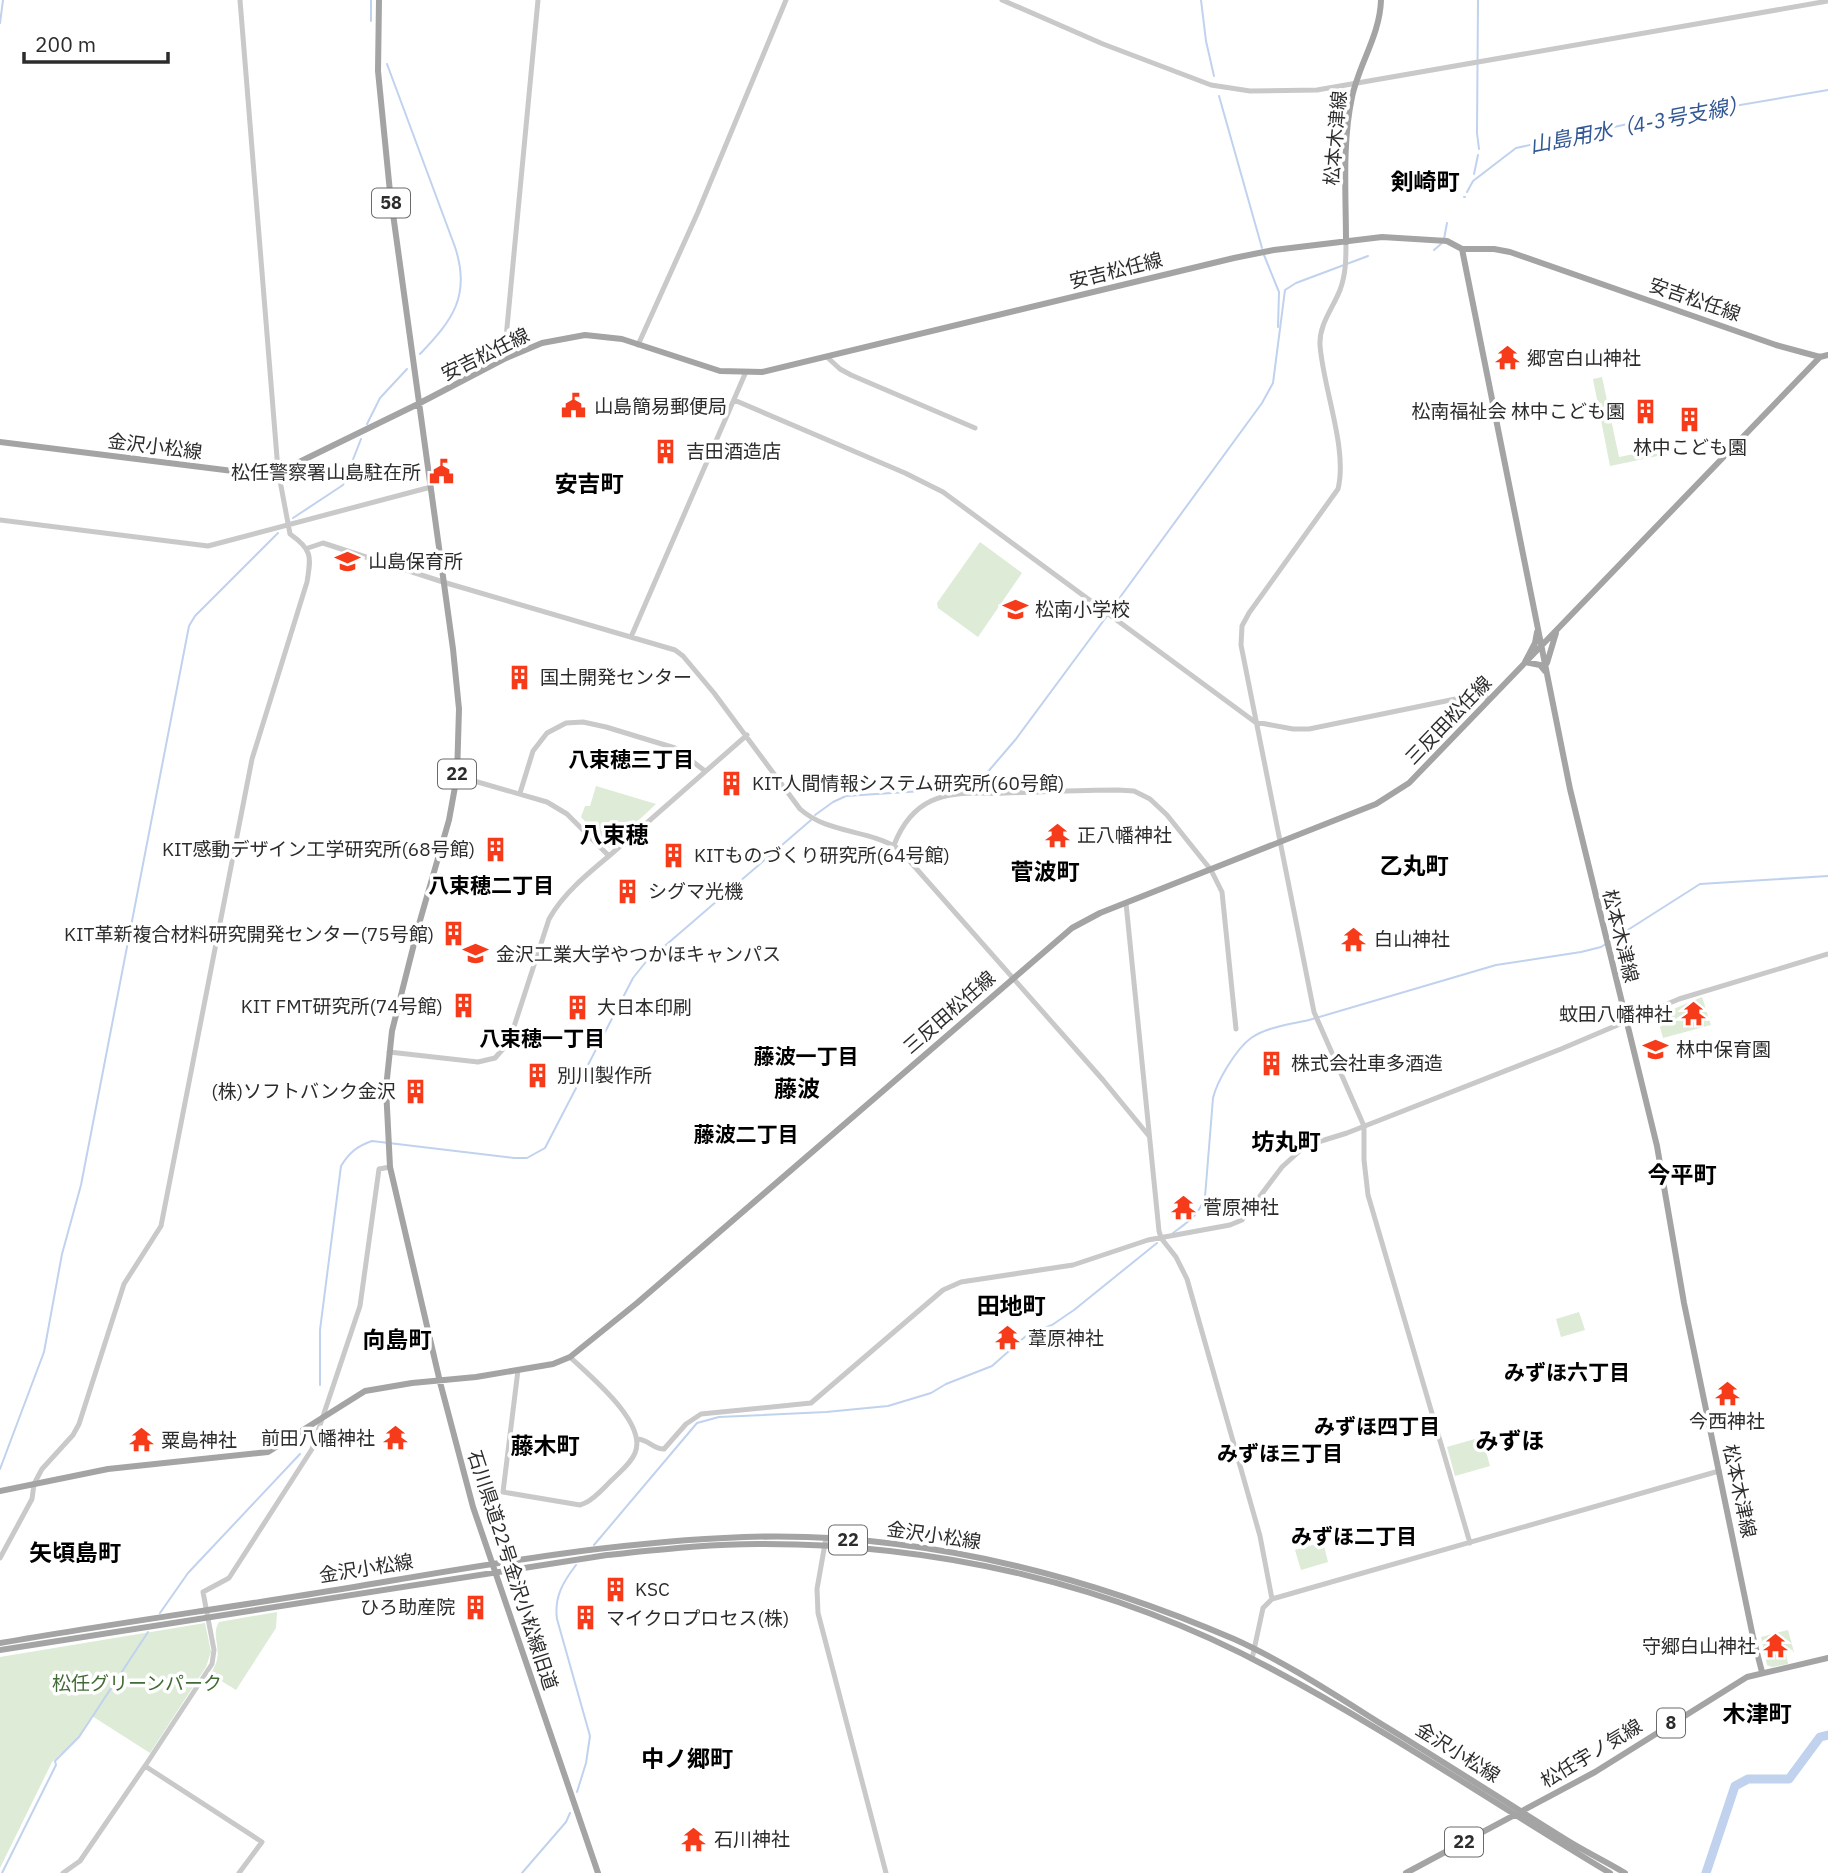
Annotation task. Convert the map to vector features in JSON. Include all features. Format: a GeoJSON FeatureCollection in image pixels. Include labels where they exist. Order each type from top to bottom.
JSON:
{"type":"FeatureCollection","features":[{"type":"Feature","properties":{"kind":"main road","name":"58"},"geometry":{"type":"LineString","coordinates":[[379,0],[377,71],[418,404]]}},
{"type":"Feature","properties":{"kind":"main road","name":"松本木津線"},"geometry":{"type":"LineString","coordinates":[[1346,242],[1348,128],[1356,83],[1378,25],[1381,0]]}},
{"type":"Feature","properties":{"kind":"main road","name":"安吉松任線"},"geometry":{"type":"LineString","coordinates":[[418,404],[504,359],[542,344],[576,336],[605,336],[707,368],[745,374],[773,370],[1234,258],[1382,237],[1443,241],[1462,249],[1510,252],[1774,344],[1820,357],[1828,355]]}},
{"type":"Feature","properties":{"kind":"main road","name":"松本木津線"},"geometry":{"type":"LineString","coordinates":[[1462,249],[1586,860],[1657,1146],[1684,1303],[1762,1672]]}},
{"type":"Feature","properties":{"kind":"main road","name":"三反田松任線"},"geometry":{"type":"LineString","coordinates":[[0,1491],[117,1468],[268,1452],[365,1391],[518,1370],[553,1364],[570,1357],[637,1303],[1072,928],[1089,918],[1376,804],[1409,783],[1820,357]]}},
{"type":"Feature","properties":{"kind":"main road","name":"金沢小松線"},"geometry":{"type":"LineString","coordinates":[[0,442],[229,471],[278,470],[418,404]]}},
{"type":"Feature","properties":{"kind":"main road","name":"石川県道22号金沢小松線旧道"},"geometry":{"type":"LineString","coordinates":[[418,404],[458,709],[457,776],[449,820],[398,1003],[389,1052],[386,1088],[390,1167],[440,1382],[473,1507],[598,1873]]}},
{"type":"Feature","properties":{"kind":"main road"},"geometry":{"type":"LineString","coordinates":[[1537,624],[1548,634],[1558,628]]}},
{"type":"Feature","properties":{"kind":"main road"},"geometry":{"type":"LineString","coordinates":[[1537,624],[1535,643],[1525,662],[1541,665],[1547,673]]}},
{"type":"Feature","properties":{"kind":"main road"},"geometry":{"type":"LineString","coordinates":[[1547,673],[1550,647],[1558,628]]}},
{"type":"Feature","properties":{"kind":"main road","name":"金沢小松線"},"geometry":{"type":"LineString","coordinates":[[0,1650],[491,1563],[622,1546],[726,1537],[969,1554],[1039,1570],[1165,1611],[1254,1650],[1308,1679],[1568,1841],[1625,1873]]}},
{"type":"Feature","properties":{"kind":"main road","name":"金沢小松線"},"geometry":{"type":"LineString","coordinates":[[0,1643],[607,1555],[682,1547],[825,1542],[949,1559],[1051,1581],[1152,1614],[1252,1659],[1340,1706],[1610,1873]]}},
{"type":"Feature","properties":{"kind":"main road","name":"松任宇ノ気線"},"geometry":{"type":"LineString","coordinates":[[1522,1810],[1595,1772],[1748,1677],[1828,1658]]}},
{"type":"Feature","properties":{"kind":"main road","name":"22"},"geometry":{"type":"LineString","coordinates":[[1406,1873],[1522,1810]]}},
{"type":"Feature","properties":{"kind":"street"},"geometry":{"type":"LineString","coordinates":[[0,1558],[32,1499],[34,1484],[42,1469],[73,1435],[124,1284],[161,1226],[252,759],[305,594],[310,560],[308,548],[290,534],[278,470],[240,0]]}},
{"type":"Feature","properties":{"kind":"street"},"geometry":{"type":"LineString","coordinates":[[504,359],[538,0]]}},
{"type":"Feature","properties":{"kind":"street"},"geometry":{"type":"LineString","coordinates":[[638,345],[698,212],[786,0]]}},
{"type":"Feature","properties":{"kind":"street"},"geometry":{"type":"LineString","coordinates":[[1002,0],[1103,44],[1211,85],[1250,92],[1292,92],[1356,83],[1828,1]]}},
{"type":"Feature","properties":{"kind":"street"},"geometry":{"type":"LineString","coordinates":[[1346,242],[1346,265],[1340,290],[1326,318],[1321,337],[1322,359],[1341,468],[1338,489],[1254,605],[1242,626],[1241,645],[1316,1017],[1364,1126],[1368,1195],[1471,1543]]}},
{"type":"Feature","properties":{"kind":"street"},"geometry":{"type":"LineString","coordinates":[[827,357],[840,369],[852,375],[975,428]]}},
{"type":"Feature","properties":{"kind":"street"},"geometry":{"type":"LineString","coordinates":[[631,637],[745,374]]}},
{"type":"Feature","properties":{"kind":"street"},"geometry":{"type":"LineString","coordinates":[[734,400],[943,492],[1255,722],[1309,729],[1480,694],[1485,695],[1488,701]]}},
{"type":"Feature","properties":{"kind":"street"},"geometry":{"type":"LineString","coordinates":[[0,520],[202,546],[431,487]]}},
{"type":"Feature","properties":{"kind":"street"},"geometry":{"type":"LineString","coordinates":[[308,548],[323,543],[443,582],[663,646],[683,656],[747,735],[800,809],[810,818],[831,827],[875,836],[894,845],[1103,1080],[1149,1136]]}},
{"type":"Feature","properties":{"kind":"street"},"geometry":{"type":"LineString","coordinates":[[520,793],[533,751],[547,733],[566,723],[583,722],[606,727],[675,748],[705,771]]}},
{"type":"Feature","properties":{"kind":"street"},"geometry":{"type":"LineString","coordinates":[[389,1052],[478,1062],[495,1058],[509,1042],[540,939],[556,906],[579,881],[747,735]]}},
{"type":"Feature","properties":{"kind":"street"},"geometry":{"type":"LineString","coordinates":[[457,776],[547,802],[568,814],[609,856]]}},
{"type":"Feature","properties":{"kind":"street"},"geometry":{"type":"LineString","coordinates":[[894,845],[902,826],[934,799],[971,793],[1118,790],[1134,791],[1150,799],[1167,815],[1211,870],[1222,892],[1236,1029]]}},
{"type":"Feature","properties":{"kind":"street"},"geometry":{"type":"LineString","coordinates":[[1126,903],[1161,1238],[1176,1257],[1186,1279],[1261,1536],[1272,1599]]}},
{"type":"Feature","properties":{"kind":"street"},"geometry":{"type":"LineString","coordinates":[[638,1439],[664,1449],[686,1424],[701,1414],[811,1403],[909,1318],[953,1285],[975,1279],[1073,1265],[1148,1240],[1230,1225],[1242,1220],[1282,1167],[1306,1146],[1326,1141],[1627,1023],[1679,999],[1828,954]]}},
{"type":"Feature","properties":{"kind":"street"},"geometry":{"type":"LineString","coordinates":[[63,1873],[80,1861],[212,1664],[214,1650],[204,1592],[229,1578],[312,1449],[360,1306],[379,1169],[390,1167]]}},
{"type":"Feature","properties":{"kind":"street"},"geometry":{"type":"LineString","coordinates":[[518,1370],[503,1492],[580,1505],[629,1465],[638,1439],[629,1418],[570,1357]]}},
{"type":"Feature","properties":{"kind":"street"},"geometry":{"type":"LineString","coordinates":[[1252,1659],[1263,1608],[1272,1599],[1719,1471]]}},
{"type":"Feature","properties":{"kind":"street"},"geometry":{"type":"LineString","coordinates":[[825,1542],[817,1589],[818,1613],[886,1873]]}},
{"type":"Feature","properties":{"kind":"street"},"geometry":{"type":"LineString","coordinates":[[145,1766],[262,1842],[239,1873]]}},
{"type":"Feature","properties":{"kind":"green space"},"geometry":{"type":"Polygon","coordinates":[[[1602,377],[1619,457],[1675,446],[1677,452],[1610,466],[1593,379],[1602,377]]]}},
{"type":"Feature","properties":{"kind":"green space"},"geometry":{"type":"Polygon","coordinates":[[[980,542],[1022,573],[978,637],[938,608],[937,603],[980,542]]]}},
{"type":"Feature","properties":{"kind":"green space"},"geometry":{"type":"Polygon","coordinates":[[[596,786],[656,804],[609,848],[581,817],[585,806],[590,806],[596,786]]]}},
{"type":"Feature","properties":{"kind":"green space"},"geometry":{"type":"Polygon","coordinates":[[[1702,997],[1711,1025],[1663,1038],[1657,1016],[1702,997]]]}},
{"type":"Feature","properties":{"kind":"green space"},"geometry":{"type":"Polygon","coordinates":[[[1579,1312],[1585,1330],[1561,1337],[1556,1319],[1579,1312]]]}},
{"type":"Feature","properties":{"kind":"green space"},"geometry":{"type":"Polygon","coordinates":[[[1482,1437],[1490,1466],[1455,1476],[1447,1447],[1482,1437]]]}},
{"type":"Feature","properties":{"kind":"green space"},"geometry":{"type":"Polygon","coordinates":[[[1323,1542],[1328,1562],[1301,1570],[1295,1550],[1323,1542]]]}},
{"type":"Feature","properties":{"kind":"green space","name":"松任グリーンパーク"},"geometry":{"type":"Polygon","coordinates":[[[277,1612],[276,1628],[236,1690],[210,1674],[217,1659],[216,1628],[219,1622],[277,1612]]]}},
{"type":"Feature","properties":{"kind":"green space","name":"松任グリーンパーク"},"geometry":{"type":"Polygon","coordinates":[[[205,1623],[211,1652],[206,1667],[150,1753],[92,1716],[81,1735],[52,1762],[0,1868],[0,1657],[205,1623]]]}},
{"type":"Feature","properties":{"kind":"green space"},"geometry":{"type":"Polygon","coordinates":[[[1788,1630],[1794,1652],[1786,1653],[1788,1664],[1772,1667],[1767,1665],[1761,1637],[1788,1630]]]}},
{"type":"Feature","properties":{"kind":"waterway"},"geometry":{"type":"LineString","coordinates":[[0,23],[3,0]]}},
{"type":"Feature","properties":{"kind":"waterway"},"geometry":{"type":"LineString","coordinates":[[371,0],[371,21]]}},
{"type":"Feature","properties":{"kind":"waterway"},"geometry":{"type":"LineString","coordinates":[[1201,0],[1214,76]]}},
{"type":"Feature","properties":{"kind":"waterway"},"geometry":{"type":"LineString","coordinates":[[1478,0],[1479,149]]}},
{"type":"Feature","properties":{"kind":"waterway"},"geometry":{"type":"LineString","coordinates":[[387,64],[455,247],[461,279],[460,293],[450,318],[420,354]]}},
{"type":"Feature","properties":{"kind":"waterway","name":"山島用水（4-3号支線）"},"geometry":{"type":"LineString","coordinates":[[1467,192],[1473,181],[1516,148],[1628,124],[1828,90]]}},
{"type":"Feature","properties":{"kind":"waterway"},"geometry":{"type":"LineString","coordinates":[[1219,96],[1262,248]]}},
{"type":"Feature","properties":{"kind":"waterway"},"geometry":{"type":"LineString","coordinates":[[1474,174],[1478,155]]}},
{"type":"Feature","properties":{"kind":"waterway"},"geometry":{"type":"LineString","coordinates":[[1444,239],[1447,223]]}},
{"type":"Feature","properties":{"kind":"waterway"},"geometry":{"type":"LineString","coordinates":[[1434,250],[1441,244]]}},
{"type":"Feature","properties":{"kind":"waterway"},"geometry":{"type":"LineString","coordinates":[[1264,255],[1279,292],[1278,327]]}},
{"type":"Feature","properties":{"kind":"waterway"},"geometry":{"type":"LineString","coordinates":[[1110,611],[1262,403],[1273,383],[1285,290],[1296,283],[1368,256]]}},
{"type":"Feature","properties":{"kind":"waterway"},"geometry":{"type":"LineString","coordinates":[[367,424],[380,398],[407,369]]}},
{"type":"Feature","properties":{"kind":"waterway"},"geometry":{"type":"LineString","coordinates":[[293,518],[343,485],[361,439]]}},
{"type":"Feature","properties":{"kind":"waterway"},"geometry":{"type":"LineString","coordinates":[[0,1469],[44,1352],[62,1254],[81,1185],[189,626],[195,616],[278,533]]}},
{"type":"Feature","properties":{"kind":"waterway"},"geometry":{"type":"LineString","coordinates":[[815,815],[846,796],[953,789],[986,774],[1016,739],[1107,616]]}},
{"type":"Feature","properties":{"kind":"waterway"},"geometry":{"type":"LineString","coordinates":[[320,1385],[320,1330],[341,1166],[347,1157],[372,1141],[514,1158],[527,1158],[545,1148],[633,978],[645,963],[811,820]]}},
{"type":"Feature","properties":{"kind":"waterway"},"geometry":{"type":"LineString","coordinates":[[1173,1233],[1188,1222],[1203,1203],[1213,1098],[1228,1066],[1239,1050],[1257,1034],[1496,965],[1601,947],[1700,884],[1828,876]]}},
{"type":"Feature","properties":{"kind":"waterway"},"geometry":{"type":"LineString","coordinates":[[594,1545],[697,1423],[719,1417],[888,1406],[931,1393],[946,1384],[992,1366],[1027,1335],[1052,1325],[1074,1310],[1157,1243]]}},
{"type":"Feature","properties":{"kind":"waterway"},"geometry":{"type":"LineString","coordinates":[[160,1613],[188,1573],[300,1454]]}},
{"type":"Feature","properties":{"kind":"waterway"},"geometry":{"type":"LineString","coordinates":[[576,1565],[560,1590],[556,1611],[590,1736],[586,1763],[577,1792]]}},
{"type":"Feature","properties":{"kind":"waterway"},"geometry":{"type":"LineString","coordinates":[[2,1873],[56,1765],[55,1761],[79,1737],[148,1632]]}},
{"type":"Feature","properties":{"kind":"waterway"},"geometry":{"type":"LineString","coordinates":[[1706,1873],[1735,1786],[1748,1779],[1789,1779],[1820,1737],[1828,1735]]}},
{"type":"Feature","properties":{"kind":"waterway"},"geometry":{"type":"LineString","coordinates":[[522,1873],[566,1822],[570,1813]]}},
{"type":"Feature","properties":{"kind":"place","name":"郷宮白山神社"},"geometry":{"type":"Point","coordinates":[1507,358]}},
{"type":"Feature","properties":{"kind":"place","name":"山島簡易郵便局"},"geometry":{"type":"Point","coordinates":[574,406]}},
{"type":"Feature","properties":{"kind":"place","name":"松南福祉会 林中こども園"},"geometry":{"type":"Point","coordinates":[1645,411]}},
{"type":"Feature","properties":{"kind":"place","name":"林中こども園"},"geometry":{"type":"Point","coordinates":[1690,419]}},
{"type":"Feature","properties":{"kind":"place","name":"吉田酒造店"},"geometry":{"type":"Point","coordinates":[666,451]}},
{"type":"Feature","properties":{"kind":"place","name":"松任警察署山島駐在所"},"geometry":{"type":"Point","coordinates":[441,472]}},
{"type":"Feature","properties":{"kind":"place","name":"山島保育所"},"geometry":{"type":"Point","coordinates":[348,561]}},
{"type":"Feature","properties":{"kind":"place","name":"松南小学校"},"geometry":{"type":"Point","coordinates":[1015,609]}},
{"type":"Feature","properties":{"kind":"place","name":"国土開発センター"},"geometry":{"type":"Point","coordinates":[520,677]}},
{"type":"Feature","properties":{"kind":"place","name":"KIT人間情報システム研究所(60号館)"},"geometry":{"type":"Point","coordinates":[732,783]}},
{"type":"Feature","properties":{"kind":"place","name":"正八幡神社"},"geometry":{"type":"Point","coordinates":[1057,835]}},
{"type":"Feature","properties":{"kind":"place","name":"KIT感動デザイン工学研究所(68号館)"},"geometry":{"type":"Point","coordinates":[495,849]}},
{"type":"Feature","properties":{"kind":"place","name":"KITものづくり研究所(64号館)"},"geometry":{"type":"Point","coordinates":[674,855]}},
{"type":"Feature","properties":{"kind":"place","name":"シグマ光機"},"geometry":{"type":"Point","coordinates":[628,891]}},
{"type":"Feature","properties":{"kind":"place","name":"KIT革新複合材料研究開発センター(75号館)"},"geometry":{"type":"Point","coordinates":[454,934]}},
{"type":"Feature","properties":{"kind":"place","name":"白山神社"},"geometry":{"type":"Point","coordinates":[1354,939]}},
{"type":"Feature","properties":{"kind":"place","name":"金沢工業大学やつかほキャンパス"},"geometry":{"type":"Point","coordinates":[476,954]}},
{"type":"Feature","properties":{"kind":"place","name":"KIT FMT研究所(74号館)"},"geometry":{"type":"Point","coordinates":[463,1006]}},
{"type":"Feature","properties":{"kind":"place","name":"大日本印刷"},"geometry":{"type":"Point","coordinates":[577,1007]}},
{"type":"Feature","properties":{"kind":"place","name":"蚊田八幡神社"},"geometry":{"type":"Point","coordinates":[1693,1014]}},
{"type":"Feature","properties":{"kind":"place","name":"林中保育園"},"geometry":{"type":"Point","coordinates":[1656,1049]}},
{"type":"Feature","properties":{"kind":"place","name":"株式会社車多酒造"},"geometry":{"type":"Point","coordinates":[1271,1063]}},
{"type":"Feature","properties":{"kind":"place","name":"別川製作所"},"geometry":{"type":"Point","coordinates":[537,1075]}},
{"type":"Feature","properties":{"kind":"place","name":"(株)ソフトバンク金沢"},"geometry":{"type":"Point","coordinates":[416,1091]}},
{"type":"Feature","properties":{"kind":"place","name":"菅原神社"},"geometry":{"type":"Point","coordinates":[1183,1207]}},
{"type":"Feature","properties":{"kind":"place","name":"葦原神社"},"geometry":{"type":"Point","coordinates":[1008,1338]}},
{"type":"Feature","properties":{"kind":"place","name":"今西神社"},"geometry":{"type":"Point","coordinates":[1727,1393]}},
{"type":"Feature","properties":{"kind":"place","name":"前田八幡神社"},"geometry":{"type":"Point","coordinates":[395,1438]}},
{"type":"Feature","properties":{"kind":"place","name":"粟島神社"},"geometry":{"type":"Point","coordinates":[141,1440]}},
{"type":"Feature","properties":{"kind":"place","name":"KSC"},"geometry":{"type":"Point","coordinates":[615,1589]}},
{"type":"Feature","properties":{"kind":"place","name":"ひろ助産院"},"geometry":{"type":"Point","coordinates":[475,1607]}},
{"type":"Feature","properties":{"kind":"place","name":"マイクロプロセス(株)"},"geometry":{"type":"Point","coordinates":[586,1618]}},
{"type":"Feature","properties":{"kind":"place","name":"守郷白山神社"},"geometry":{"type":"Point","coordinates":[1776,1646]}},
{"type":"Feature","properties":{"kind":"place","name":"石川神社"},"geometry":{"type":"Point","coordinates":[694,1839]}},
{"type":"Feature","properties":{"kind":"district","name":"剣崎町"},"geometry":{"type":"Point","coordinates":[1425,182]}},
{"type":"Feature","properties":{"kind":"district","name":"安吉町"},"geometry":{"type":"Point","coordinates":[589,484]}},
{"type":"Feature","properties":{"kind":"district","name":"八束穂三丁目"},"geometry":{"type":"Point","coordinates":[631,760]}},
{"type":"Feature","properties":{"kind":"district","name":"八束穂"},"geometry":{"type":"Point","coordinates":[614,835]}},
{"type":"Feature","properties":{"kind":"district","name":"乙丸町"},"geometry":{"type":"Point","coordinates":[1414,866]}},
{"type":"Feature","properties":{"kind":"district","name":"菅波町"},"geometry":{"type":"Point","coordinates":[1045,872]}},
{"type":"Feature","properties":{"kind":"district","name":"八束穂二丁目"},"geometry":{"type":"Point","coordinates":[491,886]}},
{"type":"Feature","properties":{"kind":"district","name":"八束穂一丁目"},"geometry":{"type":"Point","coordinates":[542,1039]}},
{"type":"Feature","properties":{"kind":"district","name":"藤波一丁目"},"geometry":{"type":"Point","coordinates":[806,1057]}},
{"type":"Feature","properties":{"kind":"district","name":"藤波"},"geometry":{"type":"Point","coordinates":[797,1089]}},
{"type":"Feature","properties":{"kind":"district","name":"藤波二丁目"},"geometry":{"type":"Point","coordinates":[746,1135]}},
{"type":"Feature","properties":{"kind":"district","name":"坊丸町"},"geometry":{"type":"Point","coordinates":[1286,1142]}},
{"type":"Feature","properties":{"kind":"district","name":"今平町"},"geometry":{"type":"Point","coordinates":[1682,1175]}},
{"type":"Feature","properties":{"kind":"district","name":"田地町"},"geometry":{"type":"Point","coordinates":[1011,1306]}},
{"type":"Feature","properties":{"kind":"district","name":"向島町"},"geometry":{"type":"Point","coordinates":[397,1340]}},
{"type":"Feature","properties":{"kind":"district","name":"みずほ六丁目"},"geometry":{"type":"Point","coordinates":[1567,1373]}},
{"type":"Feature","properties":{"kind":"district","name":"みずほ四丁目"},"geometry":{"type":"Point","coordinates":[1377,1427]}},
{"type":"Feature","properties":{"kind":"district","name":"みずほ"},"geometry":{"type":"Point","coordinates":[1510,1441]}},
{"type":"Feature","properties":{"kind":"district","name":"藤木町"},"geometry":{"type":"Point","coordinates":[545,1446]}},
{"type":"Feature","properties":{"kind":"district","name":"みずほ三丁目"},"geometry":{"type":"Point","coordinates":[1280,1454]}},
{"type":"Feature","properties":{"kind":"district","name":"みずほ二丁目"},"geometry":{"type":"Point","coordinates":[1354,1537]}},
{"type":"Feature","properties":{"kind":"district","name":"矢頃島町"},"geometry":{"type":"Point","coordinates":[75,1553]}},
{"type":"Feature","properties":{"kind":"district","name":"木津町"},"geometry":{"type":"Point","coordinates":[1757,1714]}},
{"type":"Feature","properties":{"kind":"district","name":"中ノ郷町"},"geometry":{"type":"Point","coordinates":[687,1759]}}]}
